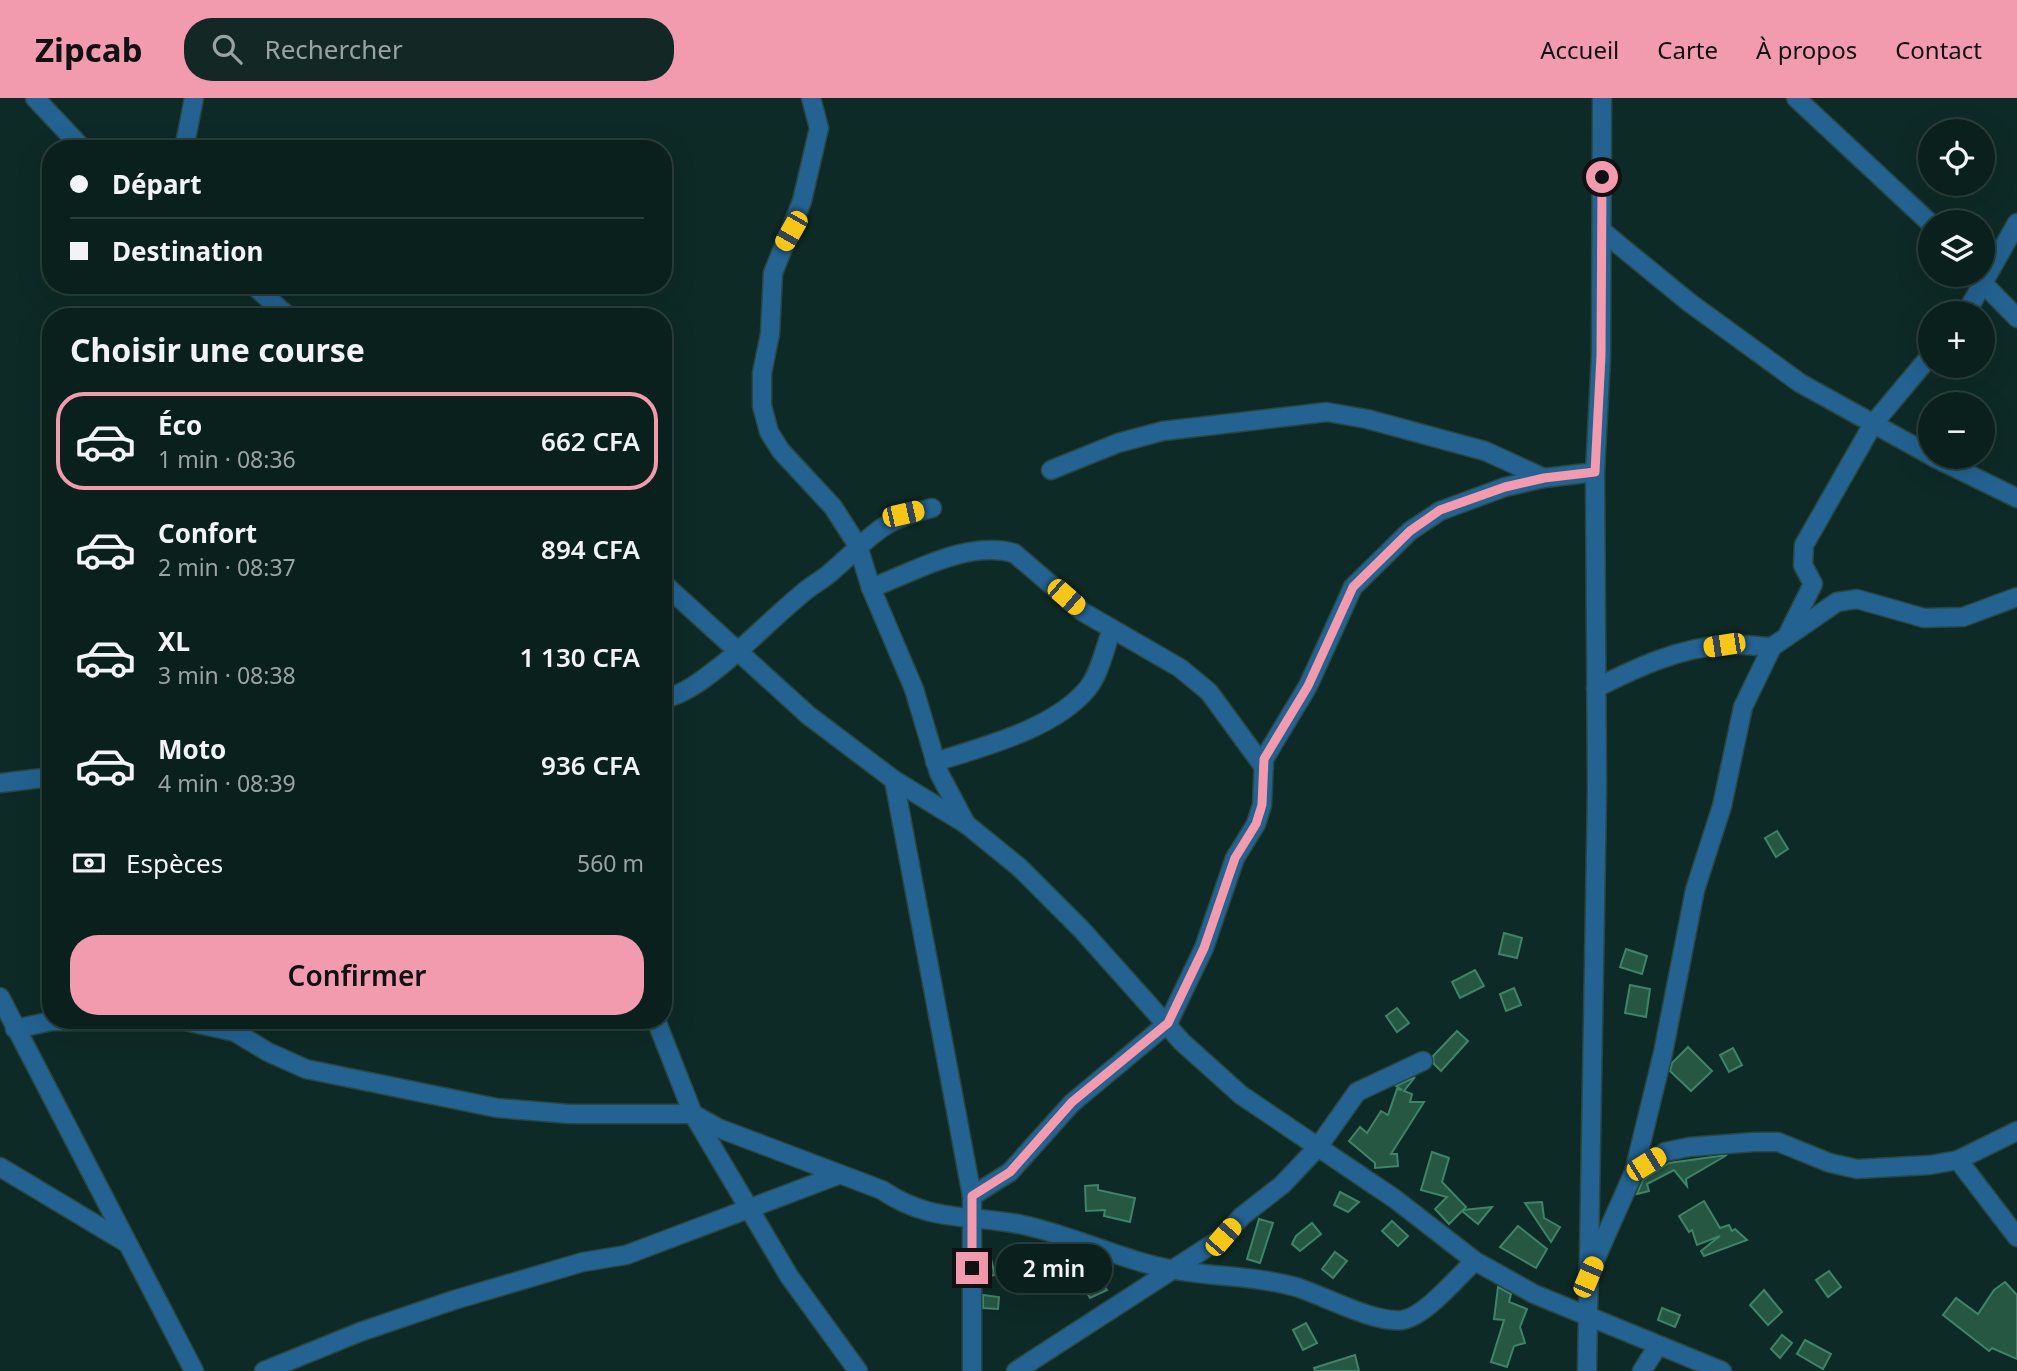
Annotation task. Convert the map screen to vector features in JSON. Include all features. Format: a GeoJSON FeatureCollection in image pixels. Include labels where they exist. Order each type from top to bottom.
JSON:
{"type":"FeatureCollection","features":[{"type":"Feature","properties":{"kind":"street"},"geometry":{"type":"LineString","coordinates":[[22,98],[40,104],[74,140]]}},
{"type":"Feature","properties":{"kind":"street"},"geometry":{"type":"LineString","coordinates":[[186,140],[194,98]]}},
{"type":"Feature","properties":{"kind":"street"},"geometry":{"type":"LineString","coordinates":[[811,98],[819,128],[802,201],[773,273],[770,334],[762,373],[762,406],[769,432],[781,451],[833,508],[858,546],[871,588],[914,689],[935,762],[966,824]]}},
{"type":"Feature","properties":{"kind":"street"},"geometry":{"type":"LineString","coordinates":[[1587,1371],[1596,688],[1595,472],[1601,356],[1602,98]]}},
{"type":"Feature","properties":{"kind":"street"},"geometry":{"type":"LineString","coordinates":[[1796,98],[1918,212]]}},
{"type":"Feature","properties":{"kind":"street"},"geometry":{"type":"LineString","coordinates":[[1995,254],[2017,223]]}},
{"type":"Feature","properties":{"kind":"street"},"geometry":{"type":"LineString","coordinates":[[1602,230],[1690,303],[1800,383],[1918,448]]}},
{"type":"Feature","properties":{"kind":"street"},"geometry":{"type":"LineString","coordinates":[[1987,287],[2017,318]]}},
{"type":"Feature","properties":{"kind":"street"},"geometry":{"type":"LineString","coordinates":[[263,294],[279,308]]}},
{"type":"Feature","properties":{"kind":"street"},"geometry":{"type":"LineString","coordinates":[[1788,635],[1813,584],[1803,565],[1804,545],[1830,504],[1873,424],[1918,370]]}},
{"type":"Feature","properties":{"kind":"street"},"geometry":{"type":"LineString","coordinates":[[1051,470],[1118,443],[1163,431],[1327,412],[1367,419],[1485,451],[1544,478]]}},
{"type":"Feature","properties":{"kind":"street"},"geometry":{"type":"LineString","coordinates":[[1958,469],[2017,498]]}},
{"type":"Feature","properties":{"kind":"street"},"geometry":{"type":"LineString","coordinates":[[972,1196],[1010,1172],[1072,1102],[1168,1023],[1204,948],[1235,858],[1256,824],[1262,805],[1264,759],[1308,686],[1353,587],[1410,531],[1440,510],[1505,487],[1544,478],[1595,472]]}},
{"type":"Feature","properties":{"kind":"street"},"geometry":{"type":"LineString","coordinates":[[672,697],[703,679],[740,650],[837,567],[869,535],[903,514],[932,508]]}},
{"type":"Feature","properties":{"kind":"street"},"geometry":{"type":"LineString","coordinates":[[871,588],[965,552],[1002,550],[1014,553],[1083,612],[1180,668],[1209,692],[1264,767]]}},
{"type":"Feature","properties":{"kind":"street"},"geometry":{"type":"LineString","coordinates":[[837,567],[871,588]]}},
{"type":"Feature","properties":{"kind":"street"},"geometry":{"type":"LineString","coordinates":[[672,591],[740,650],[808,715],[894,780],[966,824],[1018,867],[1168,1023],[1182,1042],[1241,1095],[1395,1199],[1475,1261],[1534,1294],[1657,1347],[1722,1371]]}},
{"type":"Feature","properties":{"kind":"street"},"geometry":{"type":"LineString","coordinates":[[1588,1277],[1634,1172],[1662,1053],[1695,890],[1722,806],[1742,707],[1772,647],[1837,602],[1857,599],[1924,618],[1963,617],[2017,597]]}},
{"type":"Feature","properties":{"kind":"street"},"geometry":{"type":"LineString","coordinates":[[935,762],[1013,737],[1061,711],[1088,688],[1112,629]]}},
{"type":"Feature","properties":{"kind":"street"},"geometry":{"type":"LineString","coordinates":[[1596,688],[1641,665],[1692,650],[1724,645],[1772,647]]}},
{"type":"Feature","properties":{"kind":"street"},"geometry":{"type":"LineString","coordinates":[[0,783],[42,778]]}},
{"type":"Feature","properties":{"kind":"street"},"geometry":{"type":"LineString","coordinates":[[894,780],[915,904],[972,1196],[972,1371]]}},
{"type":"Feature","properties":{"kind":"street"},"geometry":{"type":"LineString","coordinates":[[0,997],[194,1371]]}},
{"type":"Feature","properties":{"kind":"street"},"geometry":{"type":"LineString","coordinates":[[15,1029],[42,1023]]}},
{"type":"Feature","properties":{"kind":"street"},"geometry":{"type":"LineString","coordinates":[[221,1029],[235,1032],[268,1052],[306,1069],[497,1108],[570,1114],[693,1114],[718,1128],[881,1190],[901,1204],[932,1215],[1020,1224],[1175,1270],[1296,1287],[1381,1318],[1403,1320],[1446,1290],[1475,1261]]}},
{"type":"Feature","properties":{"kind":"street"},"geometry":{"type":"LineString","coordinates":[[660,1029],[693,1114],[747,1209],[797,1286],[858,1371]]}},
{"type":"Feature","properties":{"kind":"street"},"geometry":{"type":"LineString","coordinates":[[1016,1371],[1223,1237],[1242,1216],[1282,1185],[1318,1147],[1357,1092],[1423,1061]]}},
{"type":"Feature","properties":{"kind":"street"},"geometry":{"type":"LineString","coordinates":[[1634,1172],[1665,1152],[1689,1147],[1754,1142],[1778,1142],[1830,1163],[1857,1169],[1930,1166],[1958,1160],[2017,1131]]}},
{"type":"Feature","properties":{"kind":"street"},"geometry":{"type":"LineString","coordinates":[[1958,1160],[2017,1237]]}},
{"type":"Feature","properties":{"kind":"street"},"geometry":{"type":"LineString","coordinates":[[0,1167],[125,1242]]}},
{"type":"Feature","properties":{"kind":"street"},"geometry":{"type":"LineString","coordinates":[[264,1371],[360,1332],[453,1300],[583,1262],[626,1255],[838,1175]]}},
{"type":"Feature","properties":{"kind":"street"},"geometry":{"type":"LineString","coordinates":[[1642,1371],[1657,1347]]}},
{"type":"Feature","properties":{"kind":"building"},"geometry":{"type":"Polygon","coordinates":[[[1777,831],[1788,849],[1776,857],[1765,838],[1777,831]]]}},
{"type":"Feature","properties":{"kind":"building"},"geometry":{"type":"Polygon","coordinates":[[[1504,933],[1522,938],[1517,958],[1499,954],[1504,933]]]}},
{"type":"Feature","properties":{"kind":"building"},"geometry":{"type":"Polygon","coordinates":[[[1626,949],[1647,956],[1642,974],[1620,967],[1626,949]]]}},
{"type":"Feature","properties":{"kind":"building"},"geometry":{"type":"Polygon","coordinates":[[[1475,970],[1484,986],[1460,998],[1452,982],[1475,970]]]}},
{"type":"Feature","properties":{"kind":"building"},"geometry":{"type":"Polygon","coordinates":[[[1630,985],[1650,989],[1646,1017],[1625,1013],[1630,985]]]}},
{"type":"Feature","properties":{"kind":"building"},"geometry":{"type":"Polygon","coordinates":[[[1514,988],[1521,1005],[1506,1011],[1500,994],[1514,988]]]}},
{"type":"Feature","properties":{"kind":"building"},"geometry":{"type":"Polygon","coordinates":[[[1397,1008],[1409,1023],[1397,1032],[1386,1016],[1397,1008]]]}},
{"type":"Feature","properties":{"kind":"building"},"geometry":{"type":"Polygon","coordinates":[[[1457,1031],[1468,1041],[1441,1071],[1434,1064],[1433,1056],[1457,1031]]]}},
{"type":"Feature","properties":{"kind":"building"},"geometry":{"type":"Polygon","coordinates":[[[1688,1047],[1712,1071],[1691,1091],[1670,1071],[1672,1063],[1688,1047]]]}},
{"type":"Feature","properties":{"kind":"building"},"geometry":{"type":"Polygon","coordinates":[[[1733,1048],[1742,1065],[1729,1072],[1720,1055],[1733,1048]]]}},
{"type":"Feature","properties":{"kind":"building"},"geometry":{"type":"Polygon","coordinates":[[[1415,1077],[1404,1091],[1412,1094],[1410,1102],[1424,1102],[1391,1154],[1397,1154],[1398,1166],[1375,1168],[1375,1163],[1349,1141],[1360,1127],[1367,1133],[1381,1111],[1388,1115],[1397,1089],[1402,1090],[1396,1086],[1415,1077]]]}},
{"type":"Feature","properties":{"kind":"building"},"geometry":{"type":"Polygon","coordinates":[[[1432,1152],[1449,1158],[1442,1182],[1466,1207],[1463,1210],[1492,1207],[1478,1224],[1462,1211],[1449,1224],[1435,1209],[1447,1197],[1421,1190],[1432,1152]]]}},
{"type":"Feature","properties":{"kind":"building"},"geometry":{"type":"Polygon","coordinates":[[[1727,1155],[1686,1179],[1687,1186],[1674,1170],[1647,1184],[1649,1191],[1637,1194],[1643,1180],[1669,1163],[1727,1155]]]}},
{"type":"Feature","properties":{"kind":"building"},"geometry":{"type":"Polygon","coordinates":[[[1098,1185],[1098,1190],[1135,1198],[1130,1222],[1104,1216],[1105,1210],[1086,1211],[1085,1186],[1098,1185]]]}},
{"type":"Feature","properties":{"kind":"building"},"geometry":{"type":"Polygon","coordinates":[[[1340,1192],[1359,1202],[1348,1212],[1334,1205],[1340,1192]]]}},
{"type":"Feature","properties":{"kind":"building"},"geometry":{"type":"Polygon","coordinates":[[[1704,1201],[1720,1228],[1729,1225],[1732,1231],[1735,1229],[1747,1240],[1704,1256],[1701,1251],[1720,1236],[1697,1245],[1692,1230],[1689,1232],[1679,1216],[1704,1201]]]}},
{"type":"Feature","properties":{"kind":"building"},"geometry":{"type":"Polygon","coordinates":[[[1542,1202],[1544,1218],[1560,1227],[1551,1242],[1525,1203],[1542,1202]]]}},
{"type":"Feature","properties":{"kind":"building"},"geometry":{"type":"Polygon","coordinates":[[[1259,1219],[1273,1223],[1260,1263],[1247,1259],[1259,1219]]]}},
{"type":"Feature","properties":{"kind":"building"},"geometry":{"type":"Polygon","coordinates":[[[1392,1221],[1408,1236],[1398,1246],[1382,1231],[1392,1221]]]}},
{"type":"Feature","properties":{"kind":"building"},"geometry":{"type":"Polygon","coordinates":[[[1312,1223],[1321,1234],[1300,1251],[1292,1244],[1296,1236],[1312,1223]]]}},
{"type":"Feature","properties":{"kind":"building"},"geometry":{"type":"Polygon","coordinates":[[[1518,1226],[1547,1249],[1536,1268],[1500,1247],[1518,1226]]]}},
{"type":"Feature","properties":{"kind":"building"},"geometry":{"type":"Polygon","coordinates":[[[1335,1252],[1347,1261],[1333,1278],[1322,1269],[1335,1252]]]}},
{"type":"Feature","properties":{"kind":"building"},"geometry":{"type":"Polygon","coordinates":[[[991,1259],[995,1275],[983,1277],[983,1260],[991,1259]]]}},
{"type":"Feature","properties":{"kind":"building"},"geometry":{"type":"Polygon","coordinates":[[[1094,1271],[1107,1290],[1090,1298],[1079,1279],[1094,1271]]]}},
{"type":"Feature","properties":{"kind":"building"},"geometry":{"type":"Polygon","coordinates":[[[1829,1271],[1841,1287],[1828,1297],[1816,1280],[1829,1271]]]}},
{"type":"Feature","properties":{"kind":"building"},"geometry":{"type":"Polygon","coordinates":[[[2005,1282],[2017,1295],[2017,1359],[1992,1348],[1989,1351],[1943,1315],[1956,1298],[1978,1314],[1994,1290],[2005,1282]]]}},
{"type":"Feature","properties":{"kind":"building"},"geometry":{"type":"Polygon","coordinates":[[[1498,1287],[1511,1294],[1509,1302],[1527,1309],[1520,1327],[1525,1343],[1514,1346],[1507,1367],[1491,1362],[1504,1320],[1494,1319],[1498,1287]]]}},
{"type":"Feature","properties":{"kind":"building"},"geometry":{"type":"Polygon","coordinates":[[[1764,1290],[1782,1312],[1768,1325],[1750,1305],[1764,1290]]]}},
{"type":"Feature","properties":{"kind":"building"},"geometry":{"type":"Polygon","coordinates":[[[983,1295],[999,1297],[998,1309],[983,1308],[983,1295]]]}},
{"type":"Feature","properties":{"kind":"building"},"geometry":{"type":"Polygon","coordinates":[[[1662,1308],[1680,1315],[1675,1327],[1658,1320],[1662,1308]]]}},
{"type":"Feature","properties":{"kind":"building"},"geometry":{"type":"Polygon","coordinates":[[[1306,1323],[1317,1343],[1303,1350],[1293,1330],[1306,1323]]]}},
{"type":"Feature","properties":{"kind":"building"},"geometry":{"type":"Polygon","coordinates":[[[1782,1335],[1792,1343],[1780,1358],[1771,1349],[1782,1335]]]}},
{"type":"Feature","properties":{"kind":"building"},"geometry":{"type":"Polygon","coordinates":[[[1805,1340],[1831,1354],[1823,1369],[1797,1354],[1805,1340]]]}},
{"type":"Feature","properties":{"kind":"building"},"geometry":{"type":"Polygon","coordinates":[[[1355,1355],[1359,1371],[1315,1371],[1314,1368],[1355,1355]]]}},
{"type":"Feature","properties":{"kind":"route"},"geometry":{"type":"LineString","coordinates":[[972,1268],[972,1196],[1010,1172],[1072,1102],[1109,1070],[1140,1049],[1168,1023],[1204,948],[1235,858],[1256,824],[1265,782],[1264,759],[1308,686],[1353,587],[1410,531],[1440,510],[1505,487],[1544,478],[1595,472],[1601,356],[1602,177]]}}]}
